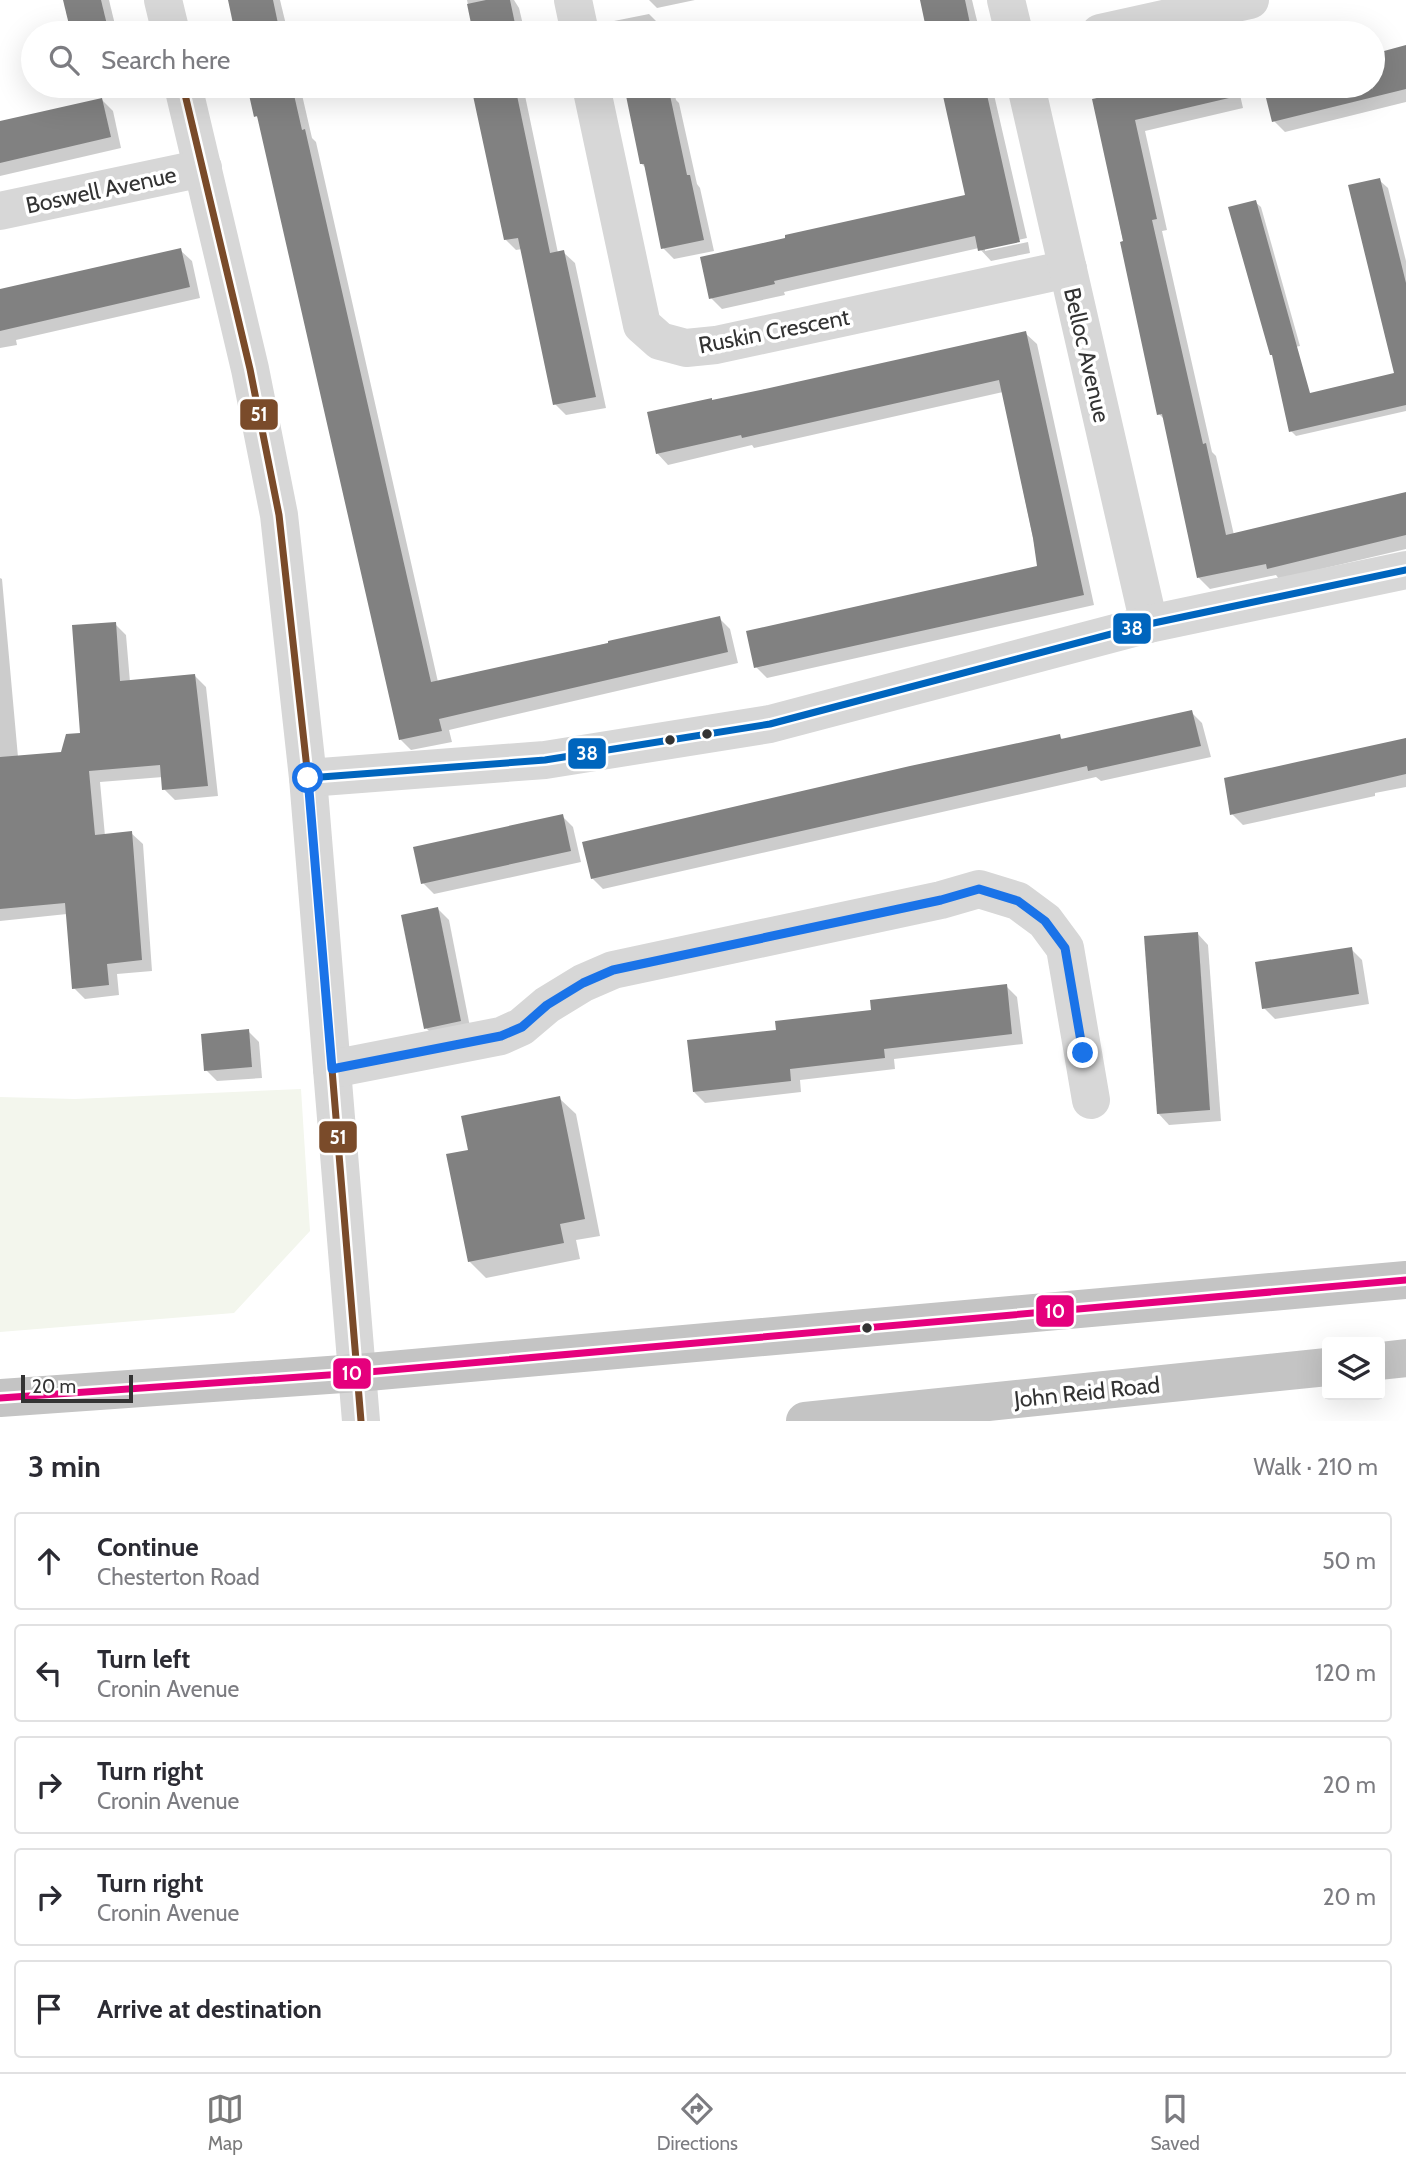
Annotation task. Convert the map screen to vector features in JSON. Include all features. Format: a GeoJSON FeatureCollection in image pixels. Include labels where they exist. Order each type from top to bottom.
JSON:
{"type":"FeatureCollection","features":[{"type":"Feature","properties":{"kind":"highway"},"geometry":{"type":"LineString","coordinates":[[0,1398],[356,1373],[1406,1280]]}},
{"type":"Feature","properties":{"kind":"highway"},"geometry":{"type":"LineString","coordinates":[[1385,1360],[1406,1358]]}},
{"type":"Feature","properties":{"kind":"highway","name":"John Reid Road"},"geometry":{"type":"LineString","coordinates":[[805,1421],[1322,1368]]}},
{"type":"Feature","properties":{"kind":"street"},"geometry":{"type":"LineString","coordinates":[[163,0],[168,21]]}},
{"type":"Feature","properties":{"kind":"street"},"geometry":{"type":"LineString","coordinates":[[573,0],[577,21]]}},
{"type":"Feature","properties":{"kind":"street"},"geometry":{"type":"LineString","coordinates":[[1006,0],[1011,21]]}},
{"type":"Feature","properties":{"kind":"street"},"geometry":{"type":"LineString","coordinates":[[1155,21],[1250,0]]}},
{"type":"Feature","properties":{"kind":"street"},"geometry":{"type":"LineString","coordinates":[[186,98],[250,369],[279,515],[308,778],[361,1421]]}},
{"type":"Feature","properties":{"kind":"street","name":"Ruskin Crescent"},"geometry":{"type":"LineString","coordinates":[[594,98],[642,325],[660,341],[686,348],[716,345],[1068,269]]}},
{"type":"Feature","properties":{"kind":"street","name":"Belloc Avenue"},"geometry":{"type":"LineString","coordinates":[[1029,98],[1149,624]]}},
{"type":"Feature","properties":{"kind":"street","name":"Boswell Avenue"},"geometry":{"type":"LineString","coordinates":[[0,211],[203,168]]}},
{"type":"Feature","properties":{"kind":"street"},"geometry":{"type":"LineString","coordinates":[[308,778],[545,760],[769,724],[1149,624],[1406,570]]}},
{"type":"Feature","properties":{"kind":"street"},"geometry":{"type":"LineString","coordinates":[[332,1069],[501,1036],[522,1027],[547,1005],[583,983],[613,970],[941,900],[979,889],[1018,901],[1045,921],[1065,948],[1091,1100]]}},
{"type":"Feature","properties":{"kind":"shaded area"},"geometry":{"type":"Polygon","coordinates":[[[301,1089],[310,1231],[234,1313],[0,1332],[0,1097],[75,1099],[301,1089]]]}},
{"type":"Feature","properties":{"kind":"building"},"geometry":{"type":"Polygon","coordinates":[[[63,0],[101,0],[106,21],[68,21],[63,0]]]}},
{"type":"Feature","properties":{"kind":"building"},"geometry":{"type":"Polygon","coordinates":[[[228,0],[273,0],[277,21],[232,21],[228,0]]]}},
{"type":"Feature","properties":{"kind":"building"},"geometry":{"type":"Polygon","coordinates":[[[486,0],[510,0],[514,21],[471,21],[467,4],[486,0]]]}},
{"type":"Feature","properties":{"kind":"building"},"geometry":{"type":"Polygon","coordinates":[[[920,0],[965,0],[969,21],[924,21],[920,0]]]}},
{"type":"Feature","properties":{"kind":"building"},"geometry":{"type":"Polygon","coordinates":[[[1406,45],[1406,89],[1385,94],[1385,51],[1406,45]]]}},
{"type":"Feature","properties":{"kind":"building"},"geometry":{"type":"Polygon","coordinates":[[[102,98],[111,137],[0,163],[0,121],[102,98]]]}},
{"type":"Feature","properties":{"kind":"building"},"geometry":{"type":"Polygon","coordinates":[[[250,98],[295,98],[302,130],[305,129],[431,682],[720,616],[728,652],[439,719],[442,731],[399,740],[257,116],[254,117],[250,98]]]}},
{"type":"Feature","properties":{"kind":"building"},"geometry":{"type":"Polygon","coordinates":[[[474,98],[518,98],[550,253],[564,250],[596,397],[553,405],[518,238],[504,240],[474,98]]]}},
{"type":"Feature","properties":{"kind":"building"},"geometry":{"type":"Polygon","coordinates":[[[626,98],[671,98],[704,240],[661,249],[644,164],[640,164],[626,98]]]}},
{"type":"Feature","properties":{"kind":"building"},"geometry":{"type":"Polygon","coordinates":[[[943,98],[988,98],[1020,242],[978,251],[975,236],[774,281],[775,284],[709,299],[700,257],[965,195],[943,98]]]}},
{"type":"Feature","properties":{"kind":"building"},"geometry":{"type":"Polygon","coordinates":[[[1229,98],[1135,120],[1157,219],[1152,220],[1226,535],[1406,492],[1406,535],[1267,569],[1266,564],[1197,578],[1162,414],[1157,415],[1092,99],[1229,98]]]}},
{"type":"Feature","properties":{"kind":"building"},"geometry":{"type":"Polygon","coordinates":[[[1266,98],[1369,98],[1272,122],[1266,98]]]}},
{"type":"Feature","properties":{"kind":"building"},"geometry":{"type":"Polygon","coordinates":[[[1380,178],[1406,283],[1406,405],[1289,432],[1272,355],[1228,207],[1256,200],[1310,393],[1394,373],[1348,185],[1380,178]]]}},
{"type":"Feature","properties":{"kind":"building"},"geometry":{"type":"Polygon","coordinates":[[[181,248],[190,287],[0,331],[0,289],[181,248]]]}},
{"type":"Feature","properties":{"kind":"building"},"geometry":{"type":"Polygon","coordinates":[[[1026,331],[1084,595],[754,668],[746,631],[1037,566],[999,380],[742,438],[741,435],[656,454],[647,412],[765,389],[1026,331]]]}},
{"type":"Feature","properties":{"kind":"building"},"geometry":{"type":"Polygon","coordinates":[[[116,622],[120,681],[195,674],[208,786],[162,790],[160,765],[89,771],[95,835],[132,831],[142,960],[107,964],[109,985],[72,989],[65,903],[0,909],[0,757],[61,752],[66,734],[80,733],[72,625],[116,622]]]}},
{"type":"Feature","properties":{"kind":"building"},"geometry":{"type":"Polygon","coordinates":[[[1192,710],[1201,746],[1088,771],[1087,766],[591,879],[582,842],[910,766],[1060,734],[1061,739],[1192,710]]]}},
{"type":"Feature","properties":{"kind":"building"},"geometry":{"type":"Polygon","coordinates":[[[1406,738],[1406,774],[1230,815],[1224,778],[1406,738]]]}},
{"type":"Feature","properties":{"kind":"building"},"geometry":{"type":"Polygon","coordinates":[[[563,814],[571,851],[421,884],[413,847],[563,814]]]}},
{"type":"Feature","properties":{"kind":"building"},"geometry":{"type":"Polygon","coordinates":[[[438,907],[461,1021],[424,1029],[401,915],[438,907]]]}},
{"type":"Feature","properties":{"kind":"building"},"geometry":{"type":"Polygon","coordinates":[[[1198,932],[1210,1110],[1157,1114],[1144,936],[1198,932]]]}},
{"type":"Feature","properties":{"kind":"building"},"geometry":{"type":"Polygon","coordinates":[[[1352,947],[1359,994],[1262,1009],[1255,962],[1352,947]]]}},
{"type":"Feature","properties":{"kind":"building"},"geometry":{"type":"Polygon","coordinates":[[[1007,984],[1012,1034],[884,1049],[885,1058],[790,1069],[791,1081],[693,1092],[687,1040],[776,1030],[775,1021],[871,1010],[870,1000],[1007,984]]]}},
{"type":"Feature","properties":{"kind":"building"},"geometry":{"type":"Polygon","coordinates":[[[249,1029],[252,1067],[204,1071],[201,1034],[249,1029]]]}},
{"type":"Feature","properties":{"kind":"building"},"geometry":{"type":"Polygon","coordinates":[[[560,1096],[585,1219],[560,1224],[564,1243],[468,1262],[446,1154],[468,1150],[461,1116],[560,1096]]]}},
{"type":"Feature","properties":{"kind":"transit line","name":"51"},"geometry":{"type":"LineString","coordinates":[[186,98],[250,369],[279,515],[308,778],[361,1421]]}},
{"type":"Feature","properties":{"kind":"transit line","name":"38"},"geometry":{"type":"LineString","coordinates":[[308,778],[545,760],[770,724],[1149,624],[1406,570]]}},
{"type":"Feature","properties":{"kind":"transit line","name":"10"},"geometry":{"type":"LineString","coordinates":[[0,1398],[357,1373],[1406,1280]]}},
{"type":"Feature","properties":{"kind":"route"},"geometry":{"type":"LineString","coordinates":[[308,778],[332,1069],[501,1036],[522,1027],[547,1005],[583,983],[613,970],[941,900],[979,889],[1018,901],[1045,921],[1065,948],[1083,1053]]}}]}
